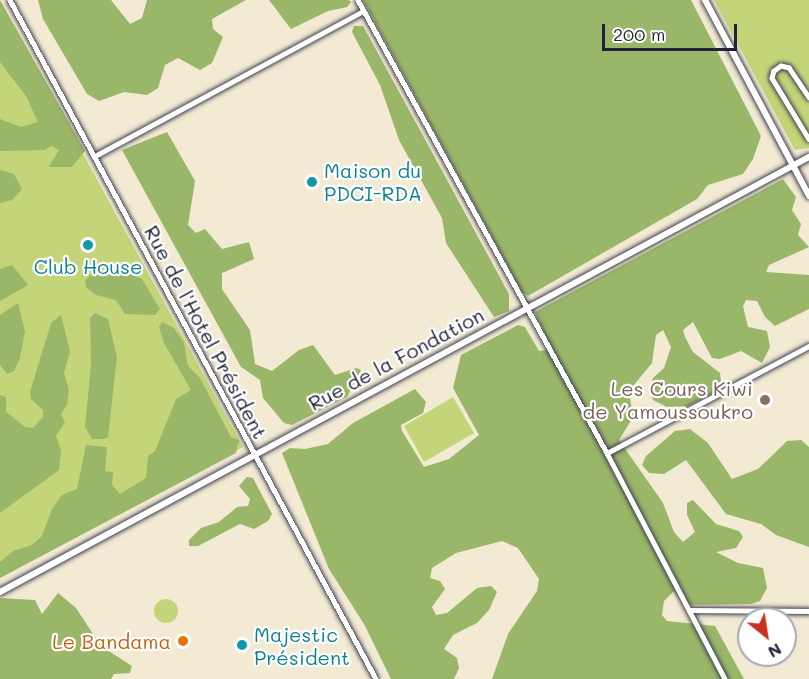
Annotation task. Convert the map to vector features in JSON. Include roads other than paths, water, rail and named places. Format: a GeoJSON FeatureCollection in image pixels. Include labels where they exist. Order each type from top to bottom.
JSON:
{"type":"FeatureCollection","features":[{"type":"Feature","properties":{"kind":"street","name":"Rue de l'Hotel Président"},"geometry":{"type":"LineString","coordinates":[[10,0],[376,679]]}},
{"type":"Feature","properties":{"kind":"street"},"geometry":{"type":"LineString","coordinates":[[358,0],[525,308],[607,453],[725,679]]}},
{"type":"Feature","properties":{"kind":"street"},"geometry":{"type":"LineString","coordinates":[[705,0],[809,196]]}},
{"type":"Feature","properties":{"kind":"street"},"geometry":{"type":"LineString","coordinates":[[95,156],[363,11]]}},
{"type":"Feature","properties":{"kind":"street"},"geometry":{"type":"LineString","coordinates":[[809,98],[789,68],[781,66],[774,71],[776,85],[809,139]]}},
{"type":"Feature","properties":{"kind":"street","name":"Rue de la Fondation"},"geometry":{"type":"LineString","coordinates":[[0,592],[809,157]]}},
{"type":"Feature","properties":{"kind":"street"},"geometry":{"type":"LineString","coordinates":[[607,453],[809,346]]}},
{"type":"Feature","properties":{"kind":"street"},"geometry":{"type":"LineString","coordinates":[[689,610],[809,611]]}},
{"type":"Feature","properties":{"kind":"place","name":"Maison du PDCI-RDA"},"geometry":{"type":"Point","coordinates":[312,182]}},
{"type":"Feature","properties":{"kind":"place","name":"Club House"},"geometry":{"type":"Point","coordinates":[88,245]}},
{"type":"Feature","properties":{"kind":"place","name":"Les Cours Kiwi de Yamoussoukro"},"geometry":{"type":"Point","coordinates":[765,400]}},
{"type":"Feature","properties":{"kind":"place","name":"Le Bandama"},"geometry":{"type":"Point","coordinates":[183,641]}},
{"type":"Feature","properties":{"kind":"place","name":"Majestic Président"},"geometry":{"type":"Point","coordinates":[242,645]}}]}
